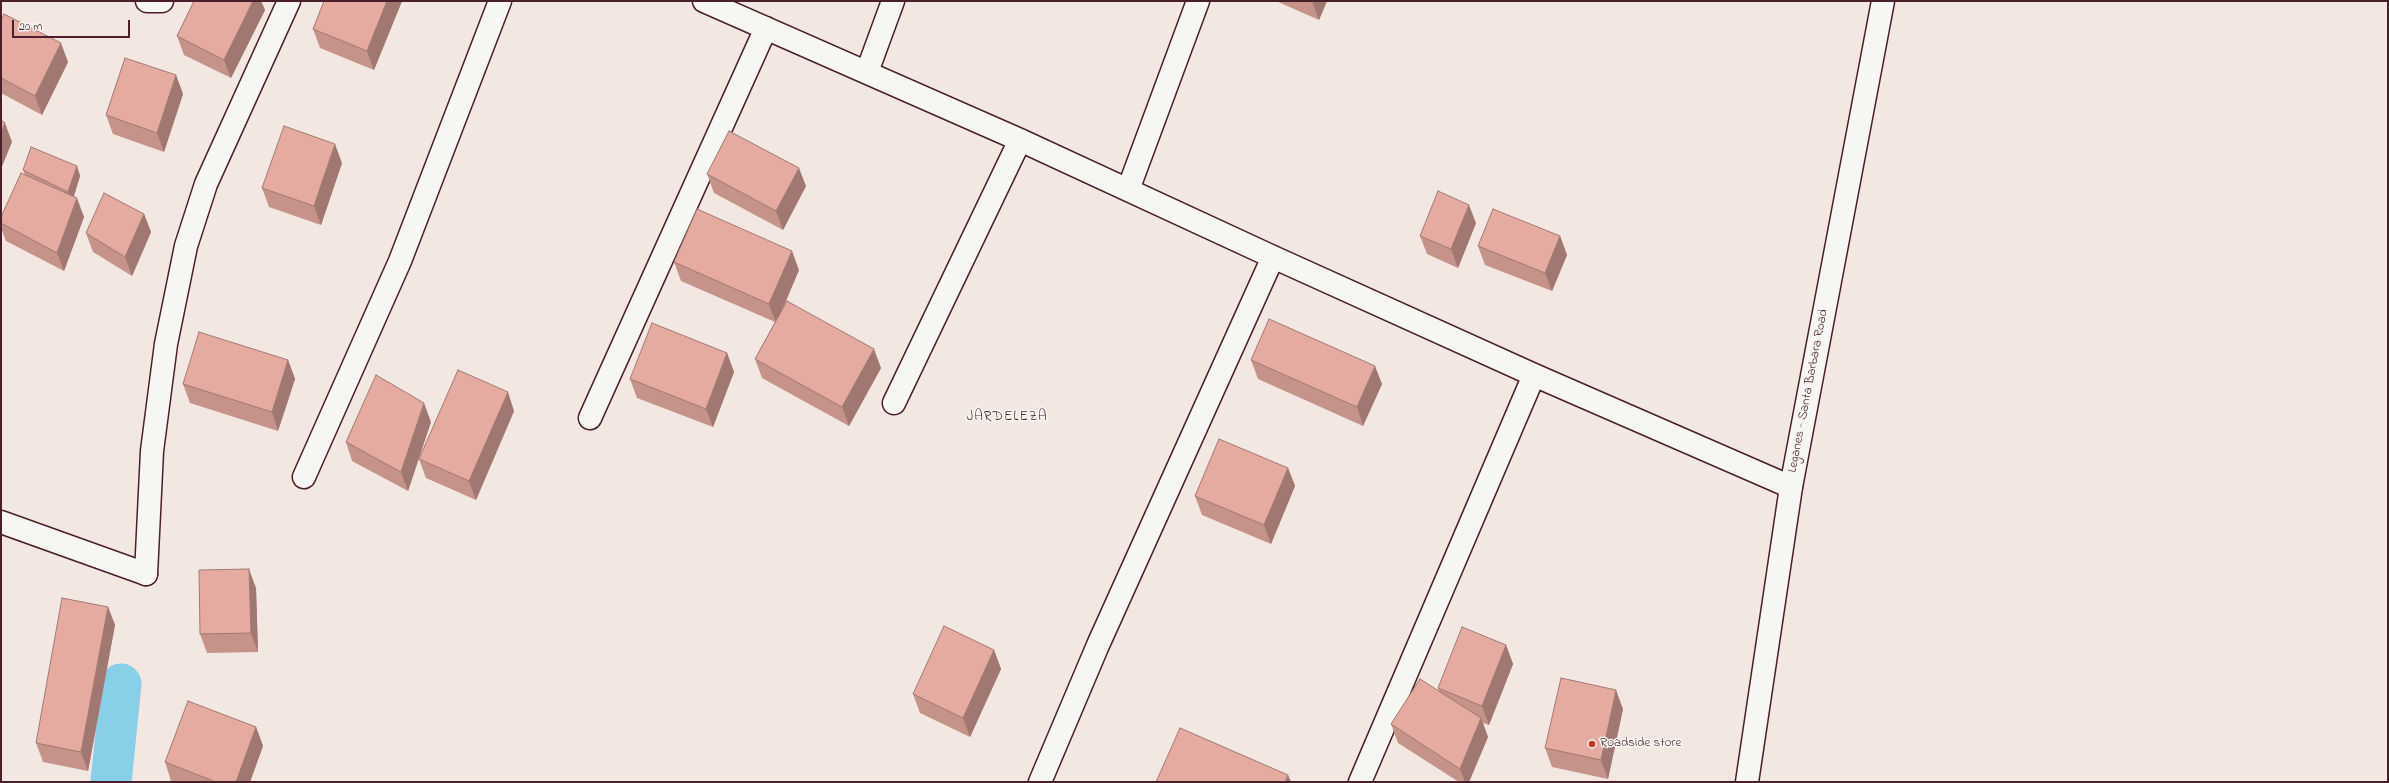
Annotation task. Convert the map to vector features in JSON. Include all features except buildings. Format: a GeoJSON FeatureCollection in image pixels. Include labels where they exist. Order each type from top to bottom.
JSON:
{"type":"FeatureCollection","features":[{"type":"Feature","properties":{"kind":"street"},"geometry":{"type":"LineString","coordinates":[[147,1],[162,1]]}},
{"type":"Feature","properties":{"kind":"street"},"geometry":{"type":"LineString","coordinates":[[1,522],[146,574],[152,451],[166,344],[186,246],[206,184],[289,1]]}},
{"type":"Feature","properties":{"kind":"street"},"geometry":{"type":"LineString","coordinates":[[304,476],[400,261],[500,1]]}},
{"type":"Feature","properties":{"kind":"street"},"geometry":{"type":"LineString","coordinates":[[704,1],[1020,140],[1273,257],[1534,375],[1791,487]]}},
{"type":"Feature","properties":{"kind":"street"},"geometry":{"type":"LineString","coordinates":[[867,72],[893,1]]}},
{"type":"Feature","properties":{"kind":"street"},"geometry":{"type":"LineString","coordinates":[[1128,190],[1198,1]]}},
{"type":"Feature","properties":{"kind":"street","name":"Leganes - Santa Barbara Road"},"geometry":{"type":"LineString","coordinates":[[1747,782],[1791,487],[1883,1]]}},
{"type":"Feature","properties":{"kind":"street"},"geometry":{"type":"LineString","coordinates":[[590,418],[766,28]]}},
{"type":"Feature","properties":{"kind":"street"},"geometry":{"type":"LineString","coordinates":[[894,403],[1020,140]]}},
{"type":"Feature","properties":{"kind":"street"},"geometry":{"type":"LineString","coordinates":[[1040,782],[1098,645],[1273,257]]}},
{"type":"Feature","properties":{"kind":"street"},"geometry":{"type":"LineString","coordinates":[[1360,782],[1534,375]]}},
{"type":"Feature","properties":{"kind":"waterway"},"geometry":{"type":"LineString","coordinates":[[111,782],[121,684]]}},
{"type":"Feature","properties":{"kind":"place","name":"Roadside store"},"geometry":{"type":"Point","coordinates":[1592,744]}},
{"type":"Feature","properties":{"kind":"district","name":"JARDELEZA"},"geometry":{"type":"Point","coordinates":[1007,418]}}]}
